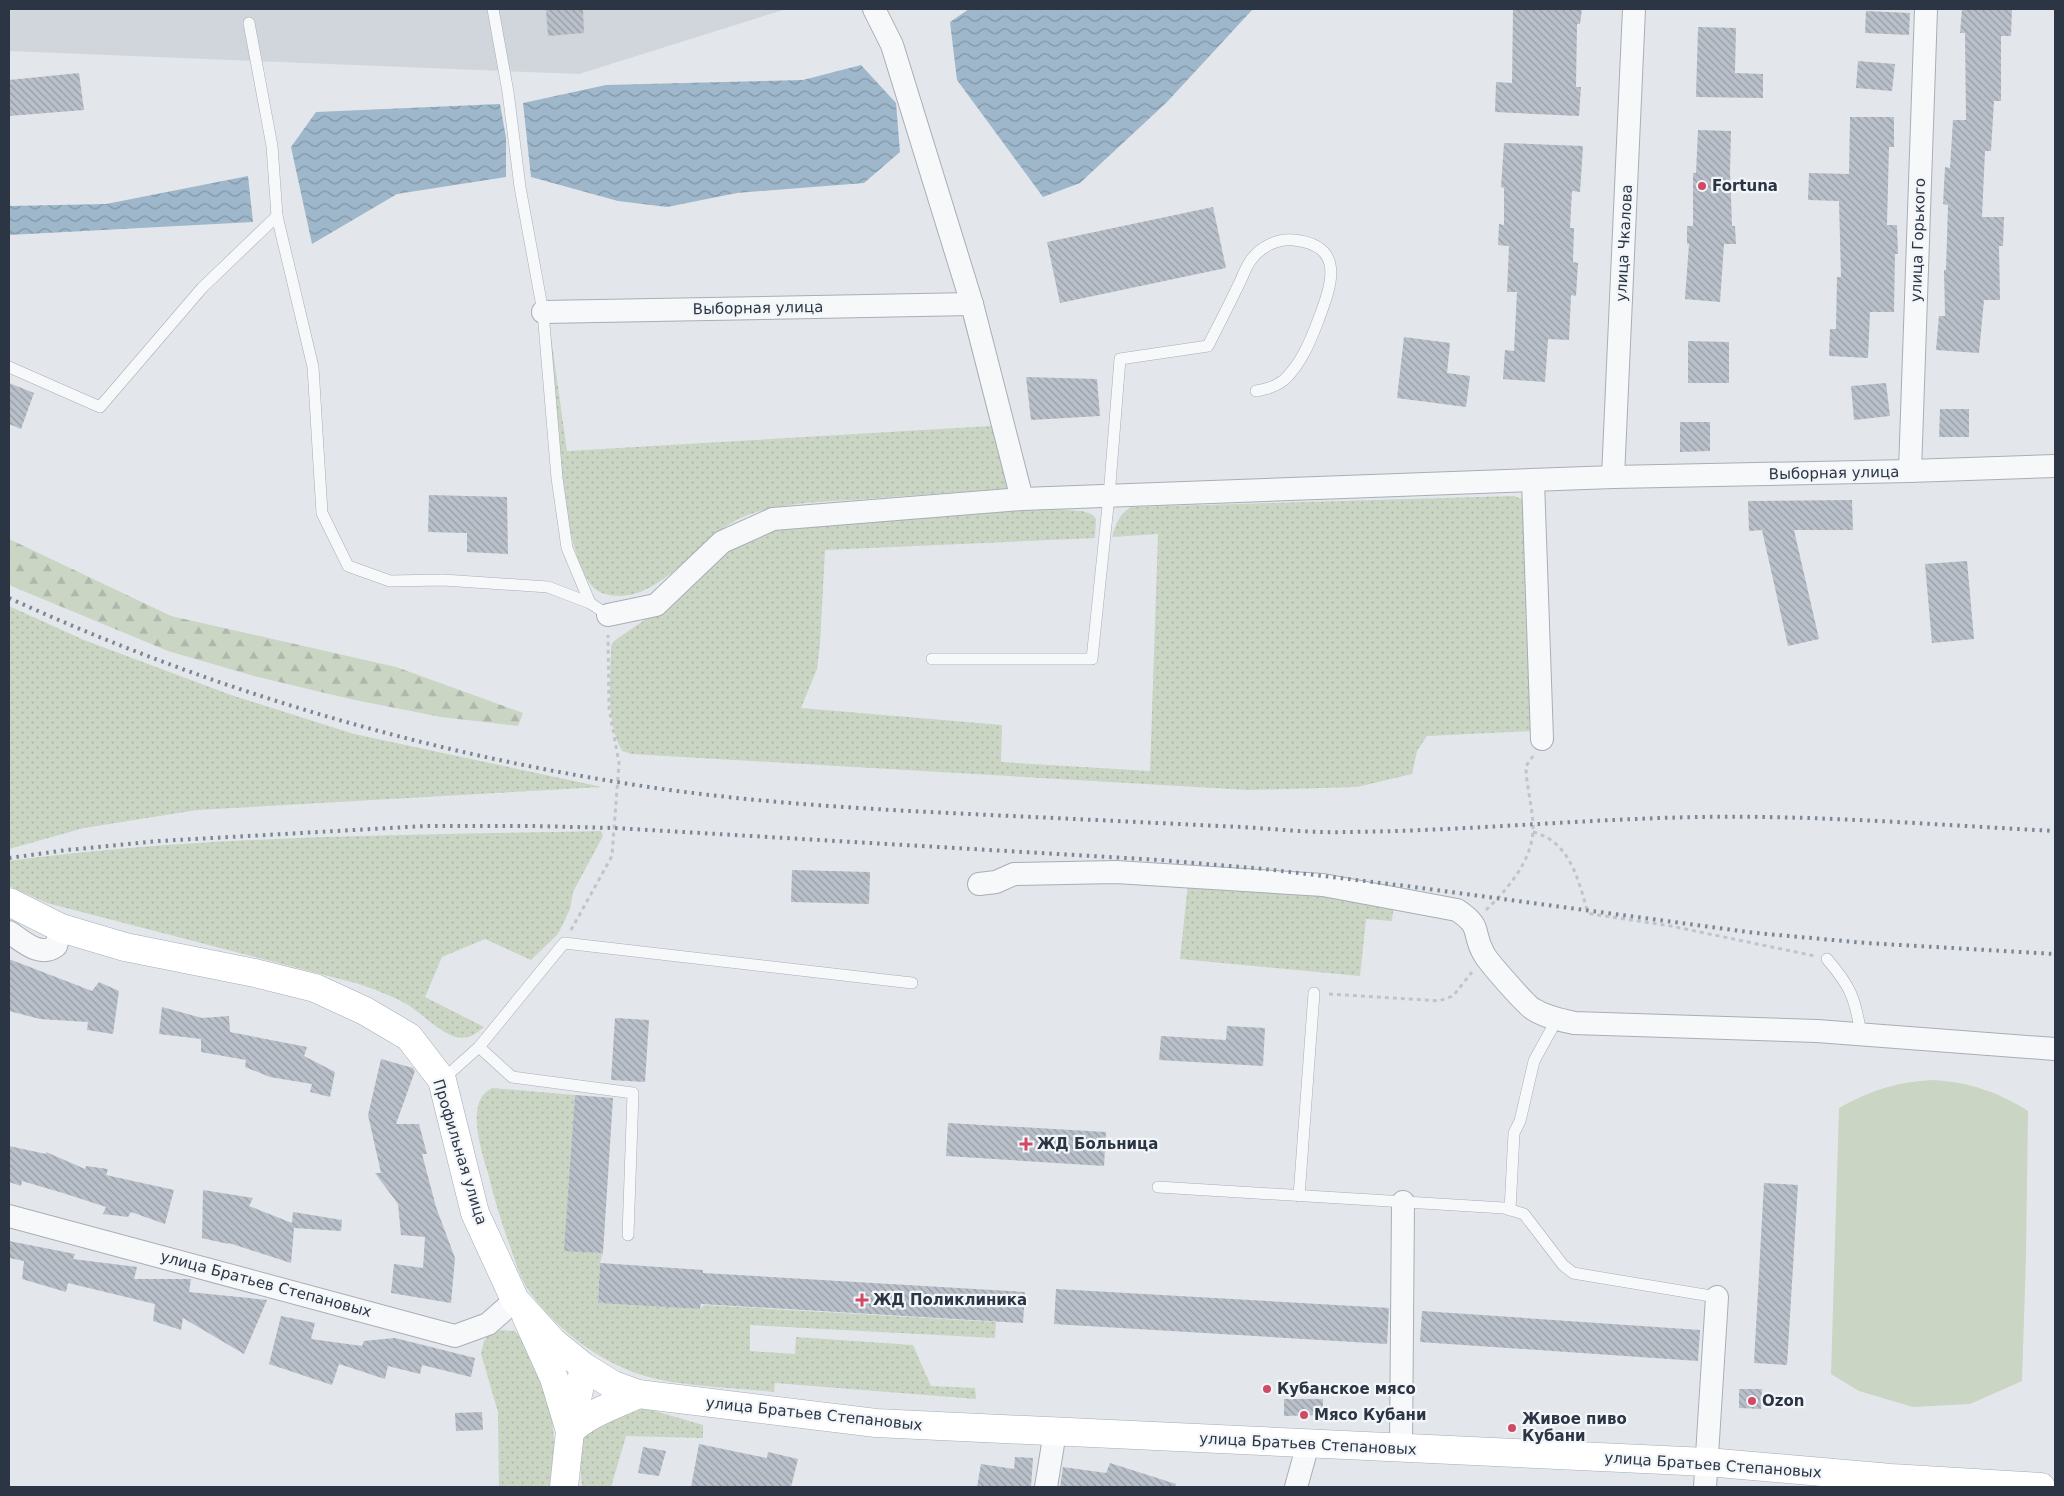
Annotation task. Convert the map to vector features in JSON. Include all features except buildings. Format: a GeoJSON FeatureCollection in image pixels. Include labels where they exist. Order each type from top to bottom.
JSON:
{"type":"FeatureCollection","features":[{"type":"Feature","properties":{"kind":"main road","name":"Профильная улица"},"geometry":{"type":"LineString","coordinates":[[9,902],[61,928],[125,947],[254,973],[315,988],[365,1011],[409,1037],[442,1080],[475,1213],[519,1305],[552,1341],[584,1367]]}},
{"type":"Feature","properties":{"kind":"main road"},"geometry":{"type":"LineString","coordinates":[[519,1305],[549,1366],[570,1431]]}},
{"type":"Feature","properties":{"kind":"main road"},"geometry":{"type":"LineString","coordinates":[[564,1487],[570,1431],[584,1367]]}},
{"type":"Feature","properties":{"kind":"main road","name":"улица Братьев Степановых"},"geometry":{"type":"LineString","coordinates":[[584,1367],[613,1385],[638,1394],[876,1423],[1401,1448],[1706,1475],[2040,1487]]}},
{"type":"Feature","properties":{"kind":"main road"},"geometry":{"type":"LineString","coordinates":[[570,1431],[582,1420],[638,1394]]}},
{"type":"Feature","properties":{"kind":"street"},"geometry":{"type":"LineString","coordinates":[[874,9],[892,45],[972,304],[1022,499]]}},
{"type":"Feature","properties":{"kind":"street","name":"улица Чкалова"},"geometry":{"type":"LineString","coordinates":[[1613,477],[1634,9]]}},
{"type":"Feature","properties":{"kind":"street","name":"улица Горького"},"geometry":{"type":"LineString","coordinates":[[1910,471],[1926,9]]}},
{"type":"Feature","properties":{"kind":"street","name":"Выборная улица"},"geometry":{"type":"LineString","coordinates":[[543,312],[972,304]]}},
{"type":"Feature","properties":{"kind":"street","name":"Выборная улица"},"geometry":{"type":"LineString","coordinates":[[599,609],[656,605],[722,542],[773,519],[1022,499],[1613,477],[2055,466]]}},
{"type":"Feature","properties":{"kind":"street"},"geometry":{"type":"LineString","coordinates":[[1533,481],[1542,739]]}},
{"type":"Feature","properties":{"kind":"street"},"geometry":{"type":"LineString","coordinates":[[979,884],[996,882],[1011,874],[1116,872],[1323,884],[1451,908],[1473,922],[1484,955],[1530,1007],[1557,1019],[1574,1023],[1817,1031],[2055,1050]]}},
{"type":"Feature","properties":{"kind":"street"},"geometry":{"type":"LineString","coordinates":[[9,932],[37,950],[48,950],[56,946],[61,928]]}},
{"type":"Feature","properties":{"kind":"street"},"geometry":{"type":"LineString","coordinates":[[1401,1448],[1403,1202]]}},
{"type":"Feature","properties":{"kind":"street","name":"улица Братьев Степановых"},"geometry":{"type":"LineString","coordinates":[[9,1216],[455,1336],[488,1324],[519,1305]]}},
{"type":"Feature","properties":{"kind":"street"},"geometry":{"type":"LineString","coordinates":[[1706,1475],[1717,1296]]}},
{"type":"Feature","properties":{"kind":"street"},"geometry":{"type":"LineString","coordinates":[[1046,1487],[1055,1432]]}},
{"type":"Feature","properties":{"kind":"street"},"geometry":{"type":"LineString","coordinates":[[1296,1487],[1308,1444]]}},
{"type":"Feature","properties":{"kind":"lane"},"geometry":{"type":"LineString","coordinates":[[492,9],[508,92],[520,187],[543,312],[557,478],[567,548],[599,609]]}},
{"type":"Feature","properties":{"kind":"lane"},"geometry":{"type":"LineString","coordinates":[[249,23],[272,146],[277,216],[313,367],[322,513],[348,566],[390,581],[443,580],[548,587],[599,609]]}},
{"type":"Feature","properties":{"kind":"lane"},"geometry":{"type":"LineString","coordinates":[[9,367],[100,407],[202,288],[277,216]]}},
{"type":"Feature","properties":{"kind":"lane"},"geometry":{"type":"LineString","coordinates":[[932,659],[1092,659],[1109,496],[1120,359],[1208,346],[1251,260],[1273,242],[1290,239],[1310,242],[1321,248],[1328,260],[1331,272],[1330,288],[1307,348],[1295,366],[1284,379],[1273,387],[1256,391]]}},
{"type":"Feature","properties":{"kind":"lane"},"geometry":{"type":"LineString","coordinates":[[442,1080],[479,1047],[564,943],[912,983]]}},
{"type":"Feature","properties":{"kind":"lane"},"geometry":{"type":"LineString","coordinates":[[1827,959],[1842,977],[1853,997],[1861,1034]]}},
{"type":"Feature","properties":{"kind":"lane"},"geometry":{"type":"LineString","coordinates":[[1299,1196],[1314,993]]}},
{"type":"Feature","properties":{"kind":"lane"},"geometry":{"type":"LineString","coordinates":[[1510,1210],[1514,1132],[1523,1112],[1534,1061],[1557,1019]]}},
{"type":"Feature","properties":{"kind":"lane"},"geometry":{"type":"LineString","coordinates":[[479,1047],[512,1077],[633,1093],[628,1235]]}},
{"type":"Feature","properties":{"kind":"lane"},"geometry":{"type":"LineString","coordinates":[[1158,1187],[1510,1210],[1524,1214],[1563,1266],[1572,1274],[1717,1296]]}},
{"type":"Feature","properties":{"kind":"path"},"geometry":{"type":"LineString","coordinates":[[564,943],[612,856],[619,764],[609,708],[599,609]]}},
{"type":"Feature","properties":{"kind":"path"},"geometry":{"type":"LineString","coordinates":[[1473,922],[1506,891],[1527,854],[1533,832],[1526,766],[1542,739]]}},
{"type":"Feature","properties":{"kind":"path"},"geometry":{"type":"LineString","coordinates":[[1533,832],[1551,839],[1568,856],[1587,910],[1591,914],[1670,926],[1827,959]]}},
{"type":"Feature","properties":{"kind":"path"},"geometry":{"type":"LineString","coordinates":[[1314,993],[1447,1000],[1484,955]]}},
{"type":"Feature","properties":{"kind":"shaded area"},"geometry":{"type":"Polygon","coordinates":[[[9,9],[786,9],[579,74],[9,51],[9,9]]]}},
{"type":"Feature","properties":{"kind":"green space"},"geometry":{"type":"Polygon","coordinates":[[[960,306],[965,308],[1010,485],[1007,489],[813,502],[773,508],[748,515],[732,523],[717,533],[678,568],[650,588],[634,594],[618,596],[607,595],[594,588],[582,568],[572,539],[565,502],[556,421],[549,322],[567,451],[991,426],[960,306]]]}},
{"type":"Feature","properties":{"kind":"green space"},"geometry":{"type":"Polygon","coordinates":[[[1514,496],[1524,500],[1534,731],[1427,736],[1417,751],[1412,774],[1357,787],[1248,790],[632,754],[622,751],[613,727],[610,686],[611,646],[614,641],[659,610],[707,562],[761,528],[1040,508],[1083,511],[1093,515],[1096,519],[1095,538],[825,550],[817,669],[801,708],[1002,725],[1001,762],[1150,771],[1158,534],[1112,537],[1118,520],[1127,510],[1131,507],[1514,496]]]}},
{"type":"Feature","properties":{"kind":"green space"},"geometry":{"type":"Polygon","coordinates":[[[9,539],[171,616],[396,667],[523,713],[518,726],[441,717],[350,699],[254,676],[168,651],[9,585],[9,539]]]}},
{"type":"Feature","properties":{"kind":"green space"},"geometry":{"type":"Polygon","coordinates":[[[9,606],[84,640],[231,695],[354,734],[602,787],[197,810],[84,828],[9,849],[9,606]]]}},
{"type":"Feature","properties":{"kind":"green space"},"geometry":{"type":"Polygon","coordinates":[[[601,831],[603,836],[573,892],[570,909],[558,934],[531,960],[485,939],[442,957],[425,997],[484,1027],[475,1034],[464,1038],[450,1035],[402,1002],[359,984],[47,903],[9,886],[9,861],[83,852],[230,841],[378,835],[601,831]]]}},
{"type":"Feature","properties":{"kind":"green space"},"geometry":{"type":"Polygon","coordinates":[[[1188,883],[1394,902],[1392,921],[1366,919],[1360,976],[1180,959],[1188,883]]]}},
{"type":"Feature","properties":{"kind":"green space"},"geometry":{"type":"Polygon","coordinates":[[[1933,1080],[1959,1083],[1983,1089],[2006,1098],[2028,1111],[2022,1381],[1970,1404],[1913,1407],[1859,1391],[1831,1374],[1839,1108],[1862,1096],[1884,1088],[1933,1080]]]}},
{"type":"Feature","properties":{"kind":"green space"},"geometry":{"type":"Polygon","coordinates":[[[492,1088],[575,1095],[565,1250],[603,1253],[600,1263],[598,1303],[700,1309],[704,1305],[996,1322],[995,1338],[750,1325],[750,1351],[795,1354],[796,1337],[913,1345],[931,1386],[975,1388],[976,1399],[775,1383],[774,1392],[689,1384],[642,1375],[604,1359],[570,1335],[555,1321],[529,1291],[521,1276],[504,1230],[478,1134],[477,1112],[479,1103],[484,1094],[492,1088]]]}},
{"type":"Feature","properties":{"kind":"green space"},"geometry":{"type":"Polygon","coordinates":[[[501,1330],[515,1331],[524,1343],[538,1369],[548,1397],[554,1441],[550,1487],[499,1487],[498,1412],[481,1354],[484,1341],[488,1336],[501,1330]]]}},
{"type":"Feature","properties":{"kind":"green space"},"geometry":{"type":"Polygon","coordinates":[[[641,1407],[703,1425],[703,1438],[626,1436],[611,1487],[582,1487],[580,1454],[585,1436],[589,1431],[602,1423],[641,1407]]]}},
{"type":"Feature","properties":{"kind":"water"},"geometry":{"type":"Polygon","coordinates":[[[969,9],[1253,9],[1167,102],[1080,183],[1043,197],[957,80],[950,22],[969,9]]]}},
{"type":"Feature","properties":{"kind":"water"},"geometry":{"type":"Polygon","coordinates":[[[861,65],[896,103],[900,152],[864,183],[737,193],[667,207],[618,201],[531,177],[523,103],[606,85],[803,80],[861,65]]]}},
{"type":"Feature","properties":{"kind":"water"},"geometry":{"type":"Polygon","coordinates":[[[500,104],[506,138],[506,177],[397,194],[312,244],[291,147],[316,112],[500,104]]]}},
{"type":"Feature","properties":{"kind":"water"},"geometry":{"type":"Polygon","coordinates":[[[248,176],[253,222],[9,235],[9,206],[106,204],[248,176]]]}},
{"type":"Feature","properties":{"kind":"railway"},"geometry":{"type":"LineString","coordinates":[[9,598],[82,630],[231,686],[383,732],[538,768],[617,782],[726,797],[890,810],[1320,832],[1434,830],[1700,817],[1878,821],[2055,831]]}},
{"type":"Feature","properties":{"kind":"railway"},"geometry":{"type":"LineString","coordinates":[[9,858],[159,841],[425,826],[615,828],[1160,860],[1265,869],[1756,933],[1866,943],[2055,954]]}},
{"type":"Feature","properties":{"kind":"place","name":"Fortuna"},"geometry":{"type":"Point","coordinates":[1702,186]}},
{"type":"Feature","properties":{"kind":"place","name":"ЖД Больница"},"geometry":{"type":"Point","coordinates":[1026,1144]}},
{"type":"Feature","properties":{"kind":"place","name":"ЖД Поликлиника"},"geometry":{"type":"Point","coordinates":[862,1300]}},
{"type":"Feature","properties":{"kind":"place","name":"Кубанское мясо"},"geometry":{"type":"Point","coordinates":[1267,1389]}},
{"type":"Feature","properties":{"kind":"place","name":"Ozon"},"geometry":{"type":"Point","coordinates":[1752,1401]}},
{"type":"Feature","properties":{"kind":"place","name":"Мясо Кубани"},"geometry":{"type":"Point","coordinates":[1304,1415]}},
{"type":"Feature","properties":{"kind":"place","name":"Живое пиво Кубани"},"geometry":{"type":"Point","coordinates":[1512,1428]}}]}
